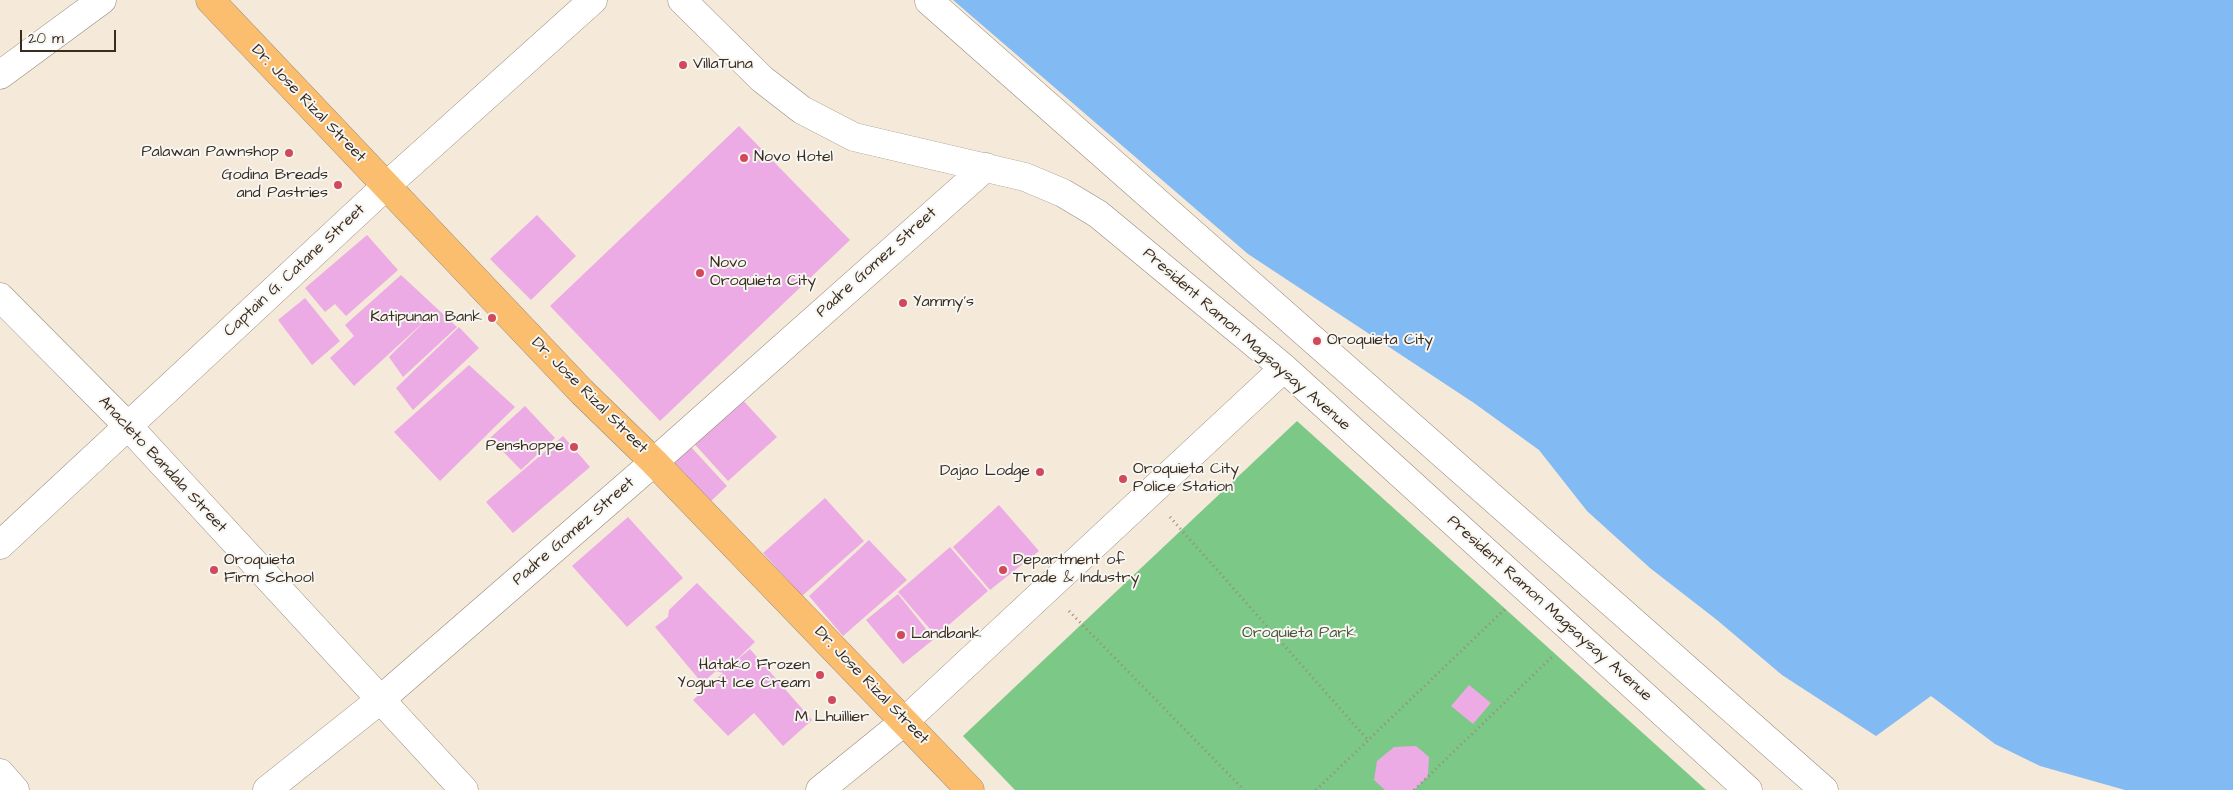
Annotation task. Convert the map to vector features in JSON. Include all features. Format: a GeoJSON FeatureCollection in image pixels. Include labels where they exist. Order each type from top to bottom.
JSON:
{"type":"FeatureCollection","features":[{"type":"Feature","properties":{"kind":"highway","name":"Dr. Jose Rizal Street"},"geometry":{"type":"LineString","coordinates":[[210,0],[582,392],[654,462],[905,720],[970,790]]}},
{"type":"Feature","properties":{"kind":"street"},"geometry":{"type":"LineString","coordinates":[[0,75],[102,0]]}},
{"type":"Feature","properties":{"kind":"street","name":"Captain G. Catane Street"},"geometry":{"type":"LineString","coordinates":[[0,545],[386,186],[594,0]]}},
{"type":"Feature","properties":{"kind":"street","name":"President Ramon Magsaysay Avenue"},"geometry":{"type":"LineString","coordinates":[[682,0],[762,79],[802,110],[854,137],[1025,177],[1056,190],[1098,214],[1284,368],[1748,790]]}},
{"type":"Feature","properties":{"kind":"street"},"geometry":{"type":"LineString","coordinates":[[929,1],[1824,790]]}},
{"type":"Feature","properties":{"kind":"street","name":"Padre Gomez Street"},"geometry":{"type":"LineString","coordinates":[[267,790],[380,700],[654,462],[986,167]]}},
{"type":"Feature","properties":{"kind":"street","name":"Anacleto Bandala Street"},"geometry":{"type":"LineString","coordinates":[[0,297],[128,426],[464,790]]}},
{"type":"Feature","properties":{"kind":"street"},"geometry":{"type":"LineString","coordinates":[[820,790],[905,720],[1284,368]]}},
{"type":"Feature","properties":{"kind":"street"},"geometry":{"type":"LineString","coordinates":[[0,773],[16,790]]}},
{"type":"Feature","properties":{"kind":"path"},"geometry":{"type":"LineString","coordinates":[[1150,494],[1368,740]]}},
{"type":"Feature","properties":{"kind":"path"},"geometry":{"type":"LineString","coordinates":[[1316,790],[1526,588]]}},
{"type":"Feature","properties":{"kind":"path"},"geometry":{"type":"LineString","coordinates":[[1068,610],[1244,790]]}},
{"type":"Feature","properties":{"kind":"path"},"geometry":{"type":"LineString","coordinates":[[1414,790],[1576,633]]}},
{"type":"Feature","properties":{"kind":"green space","name":"Oroquieta Park"},"geometry":{"type":"Polygon","coordinates":[[[1297,421],[1706,790],[1015,790],[963,736],[1297,421]]]}},
{"type":"Feature","properties":{"kind":"water"},"geometry":{"type":"Polygon","coordinates":[[[953,0],[2233,0],[2233,790],[2125,790],[2040,766],[1995,744],[1931,696],[1876,736],[1782,675],[1717,620],[1650,568],[1587,511],[1539,450],[1474,403],[1248,254],[953,0]]]}},
{"type":"Feature","properties":{"kind":"building","name":"Novo Oroquieta City"},"geometry":{"type":"Polygon","coordinates":[[[739,126],[850,240],[660,421],[550,306],[739,126]]]}},
{"type":"Feature","properties":{"kind":"building"},"geometry":{"type":"Polygon","coordinates":[[[537,215],[576,256],[531,300],[490,259],[537,215]]]}},
{"type":"Feature","properties":{"kind":"building"},"geometry":{"type":"Polygon","coordinates":[[[367,235],[398,270],[346,316],[335,304],[325,312],[305,288],[367,235]]]}},
{"type":"Feature","properties":{"kind":"building"},"geometry":{"type":"Polygon","coordinates":[[[401,275],[457,327],[403,377],[389,357],[427,319],[354,386],[330,358],[354,336],[345,325],[401,275]]]}},
{"type":"Feature","properties":{"kind":"building"},"geometry":{"type":"Polygon","coordinates":[[[305,298],[340,341],[312,365],[278,320],[305,298]]]}},
{"type":"Feature","properties":{"kind":"building"},"geometry":{"type":"Polygon","coordinates":[[[459,327],[479,348],[413,410],[396,388],[459,327]]]}},
{"type":"Feature","properties":{"kind":"building"},"geometry":{"type":"Polygon","coordinates":[[[469,365],[515,407],[440,481],[394,432],[469,365]]]}},
{"type":"Feature","properties":{"kind":"building"},"geometry":{"type":"Polygon","coordinates":[[[739,396],[777,437],[728,481],[690,439],[739,396]]]}},
{"type":"Feature","properties":{"kind":"building"},"geometry":{"type":"Polygon","coordinates":[[[525,406],[555,438],[521,470],[490,438],[525,406]]]}},
{"type":"Feature","properties":{"kind":"building"},"geometry":{"type":"Polygon","coordinates":[[[563,436],[590,467],[513,533],[486,502],[563,436]]]}},
{"type":"Feature","properties":{"kind":"building"},"geometry":{"type":"Polygon","coordinates":[[[690,446],[727,486],[711,501],[673,461],[690,446]]]}},
{"type":"Feature","properties":{"kind":"building"},"geometry":{"type":"Polygon","coordinates":[[[825,498],[864,541],[802,596],[763,553],[825,498]]]}},
{"type":"Feature","properties":{"kind":"building"},"geometry":{"type":"Polygon","coordinates":[[[999,505],[1039,551],[990,590],[953,547],[999,505]]]}},
{"type":"Feature","properties":{"kind":"building"},"geometry":{"type":"Polygon","coordinates":[[[628,517],[683,578],[627,627],[572,566],[628,517]]]}},
{"type":"Feature","properties":{"kind":"building"},"geometry":{"type":"Polygon","coordinates":[[[869,540],[907,580],[843,636],[809,596],[869,540]]]}},
{"type":"Feature","properties":{"kind":"building"},"geometry":{"type":"Polygon","coordinates":[[[950,547],[988,591],[936,636],[898,592],[950,547]]]}},
{"type":"Feature","properties":{"kind":"building"},"geometry":{"type":"Polygon","coordinates":[[[697,583],[755,642],[732,664],[750,649],[812,720],[783,746],[754,713],[728,736],[693,700],[723,673],[716,671],[702,683],[655,627],[668,617],[669,610],[697,583]]]}},
{"type":"Feature","properties":{"kind":"building"},"geometry":{"type":"Polygon","coordinates":[[[898,594],[934,639],[903,664],[866,620],[898,594]]]}},
{"type":"Feature","properties":{"kind":"building"},"geometry":{"type":"Polygon","coordinates":[[[1469,685],[1491,703],[1473,724],[1451,706],[1469,685]]]}},
{"type":"Feature","properties":{"kind":"building"},"geometry":{"type":"Polygon","coordinates":[[[1416,746],[1429,757],[1428,776],[1414,790],[1385,790],[1374,780],[1377,761],[1394,747],[1416,746]]]}},
{"type":"Feature","properties":{"kind":"place","name":"VillaTuna"},"geometry":{"type":"Point","coordinates":[683,65]}},
{"type":"Feature","properties":{"kind":"place","name":"Palawan Pawnshop"},"geometry":{"type":"Point","coordinates":[289,153]}},
{"type":"Feature","properties":{"kind":"place","name":"Novo Hotel"},"geometry":{"type":"Point","coordinates":[744,158]}},
{"type":"Feature","properties":{"kind":"place","name":"Godina Breads and Pastries"},"geometry":{"type":"Point","coordinates":[338,185]}},
{"type":"Feature","properties":{"kind":"place","name":"Novo Oroquieta City"},"geometry":{"type":"Point","coordinates":[700,273]}},
{"type":"Feature","properties":{"kind":"place","name":"Yammy's"},"geometry":{"type":"Point","coordinates":[903,303]}},
{"type":"Feature","properties":{"kind":"place","name":"Katipunan Bank"},"geometry":{"type":"Point","coordinates":[492,318]}},
{"type":"Feature","properties":{"kind":"place","name":"Oroquieta City"},"geometry":{"type":"Point","coordinates":[1317,341]}},
{"type":"Feature","properties":{"kind":"place","name":"Penshoppe"},"geometry":{"type":"Point","coordinates":[574,447]}},
{"type":"Feature","properties":{"kind":"place","name":"Dajao Lodge"},"geometry":{"type":"Point","coordinates":[1040,472]}},
{"type":"Feature","properties":{"kind":"place","name":"Oroquieta City Police Station"},"geometry":{"type":"Point","coordinates":[1123,479]}},
{"type":"Feature","properties":{"kind":"place","name":"Oroquieta Firm School"},"geometry":{"type":"Point","coordinates":[214,570]}},
{"type":"Feature","properties":{"kind":"place","name":"Department of Trade & Industry"},"geometry":{"type":"Point","coordinates":[1003,570]}},
{"type":"Feature","properties":{"kind":"place","name":"Landbank"},"geometry":{"type":"Point","coordinates":[901,635]}},
{"type":"Feature","properties":{"kind":"place","name":"Hatako Frozen Yogurt Ice Cream"},"geometry":{"type":"Point","coordinates":[820,675]}},
{"type":"Feature","properties":{"kind":"place","name":"M Lhuillier"},"geometry":{"type":"Point","coordinates":[832,700]}}]}
